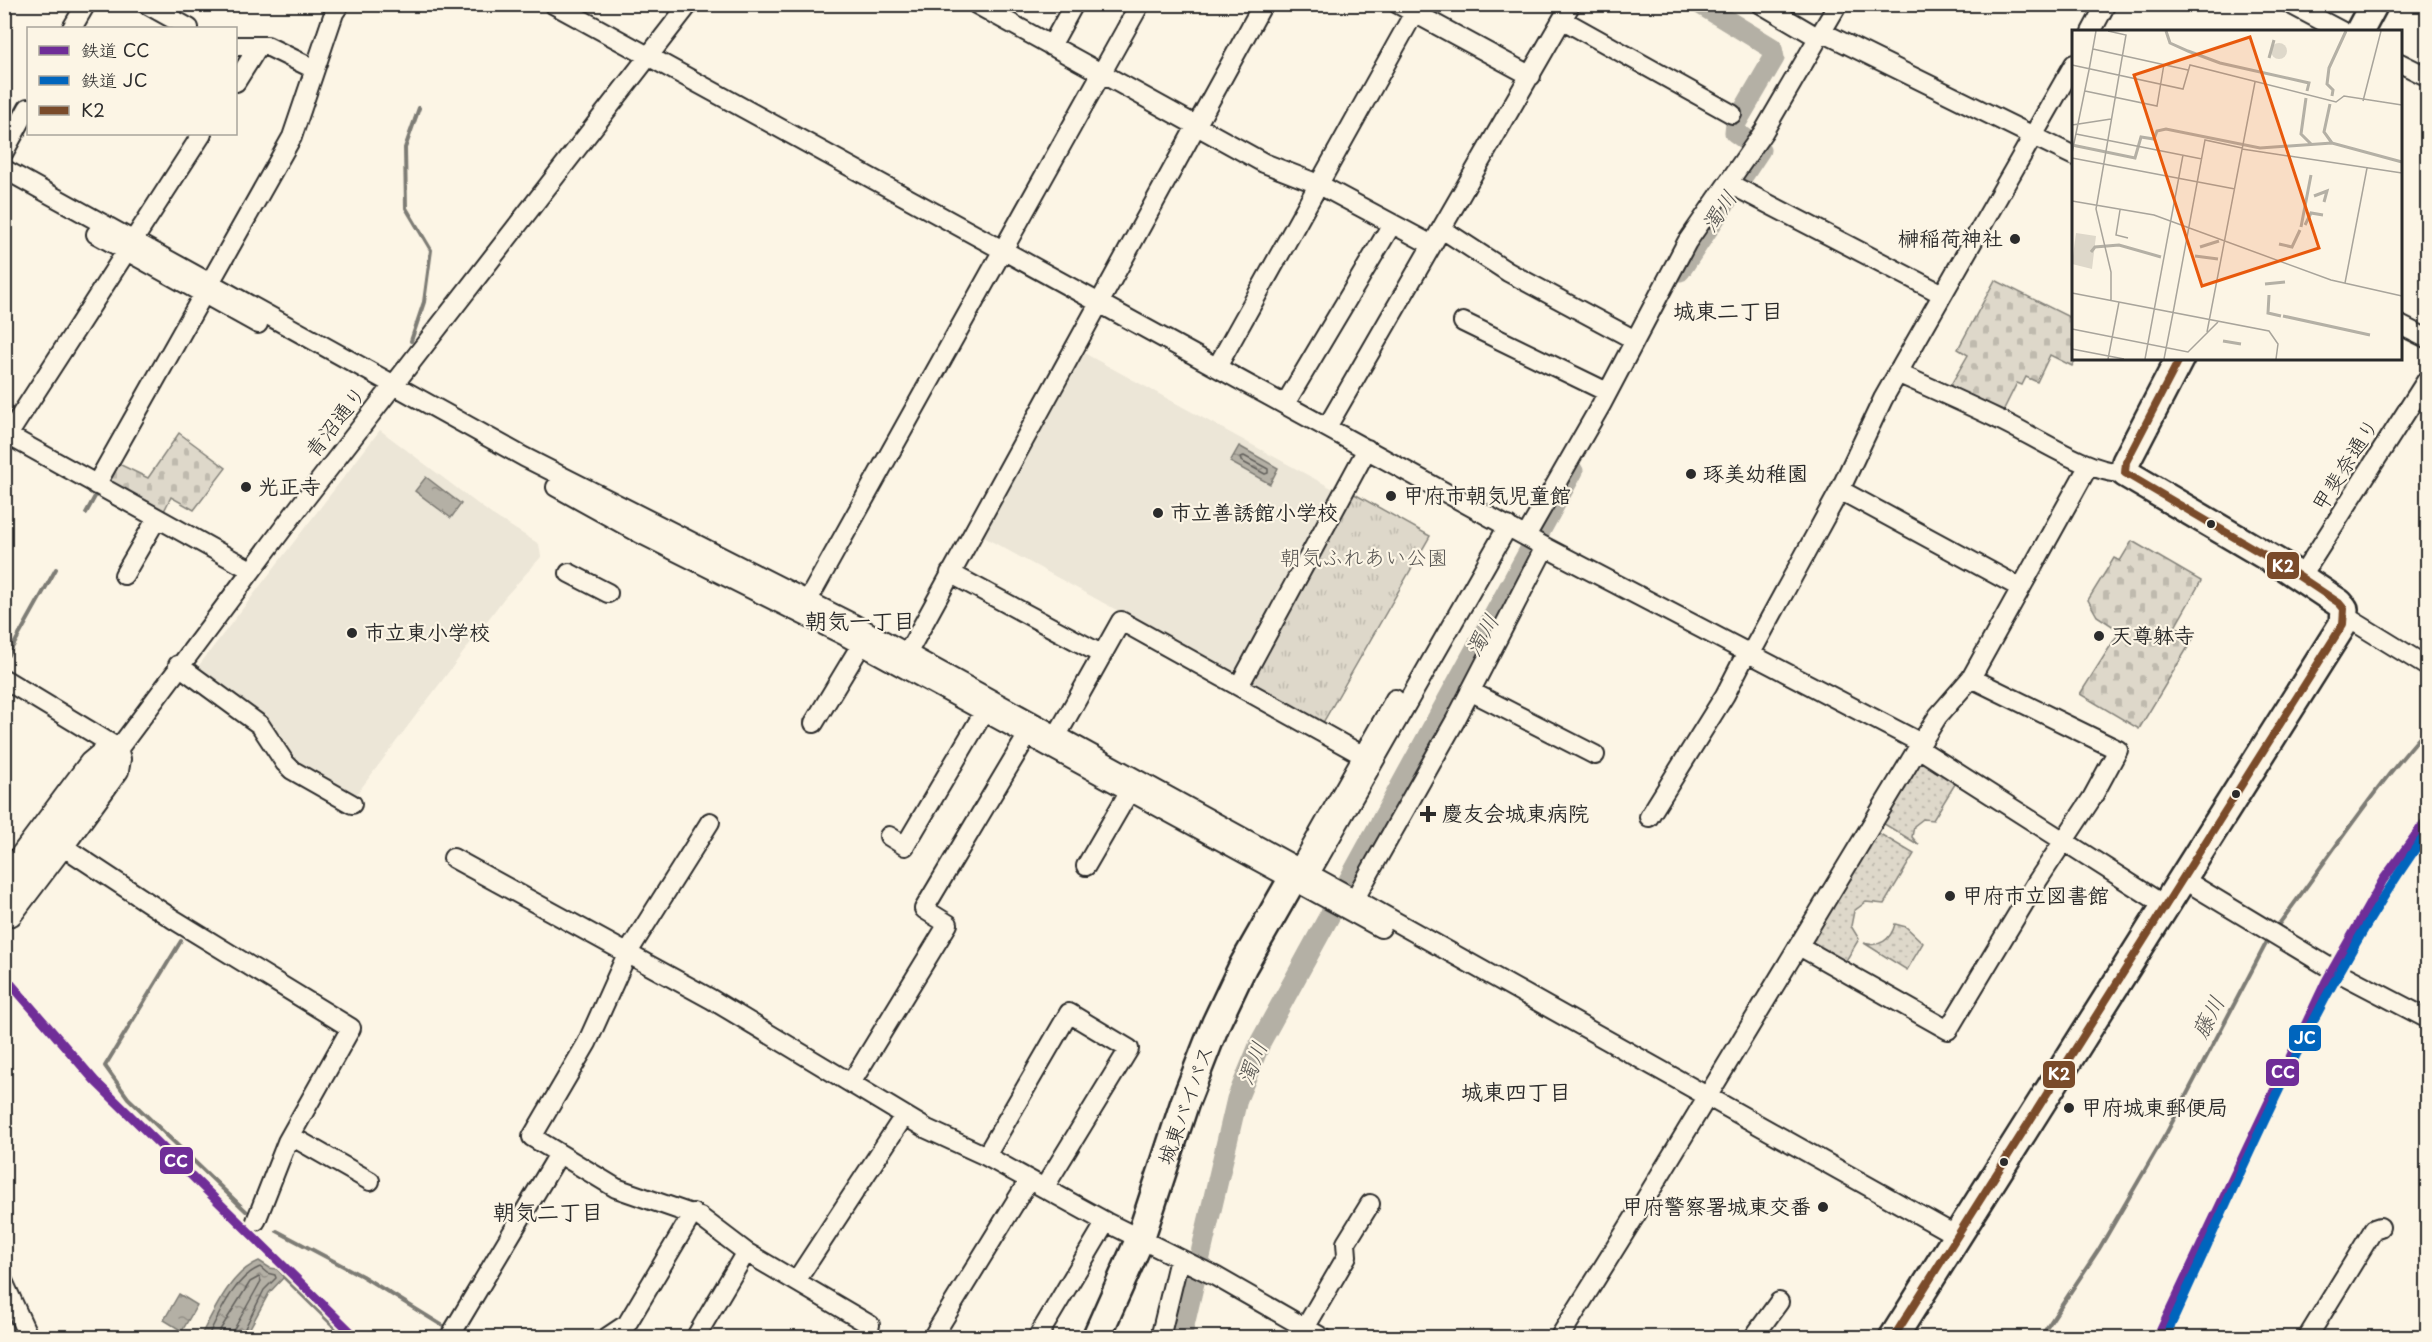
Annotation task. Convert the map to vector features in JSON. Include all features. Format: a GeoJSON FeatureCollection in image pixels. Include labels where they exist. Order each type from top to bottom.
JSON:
{"type":"FeatureCollection","features":[{"type":"Feature","properties":{"kind":"highway"},"geometry":{"type":"LineString","coordinates":[[2360,30],[2374,4]]}},
{"type":"Feature","properties":{"kind":"highway"},"geometry":{"type":"LineString","coordinates":[[1893,1338],[2343,624],[2345,616],[2339,603],[2301,577],[2125,473],[2126,462],[2179,360]]}},
{"type":"Feature","properties":{"kind":"highway","name":"城東バイパス"},"geometry":{"type":"LineString","coordinates":[[1112,1338],[1229,1028],[1256,971],[1309,881]]}},
{"type":"Feature","properties":{"kind":"highway","name":"城東バイパス"},"geometry":{"type":"LineString","coordinates":[[1096,1338],[1146,1243]]}},
{"type":"Feature","properties":{"kind":"street"},"geometry":{"type":"LineString","coordinates":[[73,27],[86,4]]}},
{"type":"Feature","properties":{"kind":"street"},"geometry":{"type":"LineString","coordinates":[[146,4],[187,27]]}},
{"type":"Feature","properties":{"kind":"street"},"geometry":{"type":"LineString","coordinates":[[96,485],[292,137],[314,69],[334,14],[340,4]]}},
{"type":"Feature","properties":{"kind":"street"},"geometry":{"type":"LineString","coordinates":[[553,4],[578,10],[648,58],[1526,536],[1749,651],[1919,746],[2061,842],[2164,905]]}},
{"type":"Feature","properties":{"kind":"street","name":"青沼通り"},"geometry":{"type":"LineString","coordinates":[[4,902],[178,666],[389,389],[689,4]]}},
{"type":"Feature","properties":{"kind":"street"},"geometry":{"type":"LineString","coordinates":[[976,4],[1264,163],[1318,184],[1432,245]]}},
{"type":"Feature","properties":{"kind":"street"},"geometry":{"type":"LineString","coordinates":[[1051,46],[1074,4]]}},
{"type":"Feature","properties":{"kind":"street"},"geometry":{"type":"LineString","coordinates":[[804,607],[1140,4]]}},
{"type":"Feature","properties":{"kind":"street"},"geometry":{"type":"LineString","coordinates":[[904,660],[1263,4]]}},
{"type":"Feature","properties":{"kind":"street"},"geometry":{"type":"LineString","coordinates":[[1761,4],[1820,35],[2072,155]]}},
{"type":"Feature","properties":{"kind":"street"},"geometry":{"type":"LineString","coordinates":[[1526,536],[1607,392],[1687,242],[1754,146],[1838,4]]}},
{"type":"Feature","properties":{"kind":"street"},"geometry":{"type":"LineString","coordinates":[[2092,30],[2106,4]]}},
{"type":"Feature","properties":{"kind":"street"},"geometry":{"type":"LineString","coordinates":[[2290,4],[2339,30]]}},
{"type":"Feature","properties":{"kind":"street"},"geometry":{"type":"LineString","coordinates":[[1216,367],[1318,184],[1410,8],[1531,76]]}},
{"type":"Feature","properties":{"kind":"street"},"geometry":{"type":"LineString","coordinates":[[1327,427],[1567,12],[1732,114]]}},
{"type":"Feature","properties":{"kind":"street"},"geometry":{"type":"LineString","coordinates":[[237,46],[267,46],[314,69]]}},
{"type":"Feature","properties":{"kind":"street"},"geometry":{"type":"LineString","coordinates":[[237,80],[258,46]]}},
{"type":"Feature","properties":{"kind":"street"},"geometry":{"type":"LineString","coordinates":[[2402,64],[2427,77]]}},
{"type":"Feature","properties":{"kind":"street"},"geometry":{"type":"LineString","coordinates":[[1649,817],[1725,695],[1840,490],[1897,373],[2072,66]]}},
{"type":"Feature","properties":{"kind":"street"},"geometry":{"type":"LineString","coordinates":[[4,152],[27,110]]}},
{"type":"Feature","properties":{"kind":"street"},"geometry":{"type":"LineString","coordinates":[[201,135],[6,434],[251,570]]}},
{"type":"Feature","properties":{"kind":"street"},"geometry":{"type":"LineString","coordinates":[[4,169],[130,247]]}},
{"type":"Feature","properties":{"kind":"street"},"geometry":{"type":"LineString","coordinates":[[4,183],[130,247],[389,389],[639,533],[804,607],[904,660],[1309,881],[1954,1240]]}},
{"type":"Feature","properties":{"kind":"street"},"geometry":{"type":"LineString","coordinates":[[1728,183],[1942,294]]}},
{"type":"Feature","properties":{"kind":"street"},"geometry":{"type":"LineString","coordinates":[[1285,404],[1392,224]]}},
{"type":"Feature","properties":{"kind":"street"},"geometry":{"type":"LineString","coordinates":[[1442,229],[1508,272],[1635,340]]}},
{"type":"Feature","properties":{"kind":"street"},"geometry":{"type":"LineString","coordinates":[[1463,322],[1607,392]]}},
{"type":"Feature","properties":{"kind":"street"},"geometry":{"type":"LineString","coordinates":[[2402,326],[2427,339]]}},
{"type":"Feature","properties":{"kind":"street"},"geometry":{"type":"LineString","coordinates":[[1897,373],[2000,419],[2089,465],[2111,474],[2125,473]]}},
{"type":"Feature","properties":{"kind":"street","name":"甲斐奈通り"},"geometry":{"type":"LineString","coordinates":[[2301,577],[2427,378]]}},
{"type":"Feature","properties":{"kind":"street"},"geometry":{"type":"LineString","coordinates":[[1239,686],[1367,449]]}},
{"type":"Feature","properties":{"kind":"street"},"geometry":{"type":"LineString","coordinates":[[1559,1338],[1919,746],[1938,716],[1971,678],[2089,465]]}},
{"type":"Feature","properties":{"kind":"street"},"geometry":{"type":"LineString","coordinates":[[1840,490],[2021,588]]}},
{"type":"Feature","properties":{"kind":"street"},"geometry":{"type":"LineString","coordinates":[[124,575],[157,518]]}},
{"type":"Feature","properties":{"kind":"street"},"geometry":{"type":"LineString","coordinates":[[1309,881],[1368,758],[1503,523]]}},
{"type":"Feature","properties":{"kind":"street"},"geometry":{"type":"LineString","coordinates":[[1352,905],[1455,721],[1545,546]]}},
{"type":"Feature","properties":{"kind":"street"},"geometry":{"type":"LineString","coordinates":[[569,573],[608,593]]}},
{"type":"Feature","properties":{"kind":"street"},"geometry":{"type":"LineString","coordinates":[[950,573],[1101,654]]}},
{"type":"Feature","properties":{"kind":"street"},"geometry":{"type":"LineString","coordinates":[[804,607],[861,645],[904,660],[984,712],[1027,736],[1053,742],[1129,792],[1309,881]]}},
{"type":"Feature","properties":{"kind":"street"},"geometry":{"type":"LineString","coordinates":[[2345,616],[2427,667]]}},
{"type":"Feature","properties":{"kind":"street"},"geometry":{"type":"LineString","coordinates":[[1053,742],[1120,621],[1368,758]]}},
{"type":"Feature","properties":{"kind":"street"},"geometry":{"type":"LineString","coordinates":[[814,723],[861,645]]}},
{"type":"Feature","properties":{"kind":"street"},"geometry":{"type":"LineString","coordinates":[[178,666],[260,725],[292,770],[352,804]]}},
{"type":"Feature","properties":{"kind":"street"},"geometry":{"type":"LineString","coordinates":[[1798,946],[1948,1030],[2061,842],[2092,798],[2118,750],[1971,678]]}},
{"type":"Feature","properties":{"kind":"street"},"geometry":{"type":"LineString","coordinates":[[4,679],[118,748],[121,759],[118,771],[64,847],[12,916],[4,917]]}},
{"type":"Feature","properties":{"kind":"street"},"geometry":{"type":"LineString","coordinates":[[1470,692],[1595,755]]}},
{"type":"Feature","properties":{"kind":"street"},"geometry":{"type":"LineString","coordinates":[[889,836],[905,846],[984,712]]}},
{"type":"Feature","properties":{"kind":"street"},"geometry":{"type":"LineString","coordinates":[[851,1083],[948,924],[924,909],[1027,736]]}},
{"type":"Feature","properties":{"kind":"street"},"geometry":{"type":"LineString","coordinates":[[4,876],[89,762],[100,752],[118,748]]}},
{"type":"Feature","properties":{"kind":"street"},"geometry":{"type":"LineString","coordinates":[[1086,866],[1129,792]]}},
{"type":"Feature","properties":{"kind":"street"},"geometry":{"type":"LineString","coordinates":[[710,822],[627,954],[587,1043],[532,1137],[616,1188],[693,1214],[747,1252],[870,1324]]}},
{"type":"Feature","properties":{"kind":"street"},"geometry":{"type":"LineString","coordinates":[[64,847],[173,919],[351,1028],[291,1136],[256,1221]]}},
{"type":"Feature","properties":{"kind":"street"},"geometry":{"type":"LineString","coordinates":[[453,858],[711,999],[904,1116],[986,1156],[1146,1243],[1215,1276],[1323,1338]]}},
{"type":"Feature","properties":{"kind":"street"},"geometry":{"type":"LineString","coordinates":[[2181,878],[2272,934],[2427,1019]]}},
{"type":"Feature","properties":{"kind":"street"},"geometry":{"type":"LineString","coordinates":[[932,1338],[1129,1049],[1069,1013],[986,1156]]}},
{"type":"Feature","properties":{"kind":"street"},"geometry":{"type":"LineString","coordinates":[[796,1281],[904,1116]]}},
{"type":"Feature","properties":{"kind":"street"},"geometry":{"type":"LineString","coordinates":[[291,1136],[370,1181]]}},
{"type":"Feature","properties":{"kind":"street"},"geometry":{"type":"LineString","coordinates":[[451,1334],[559,1154]]}},
{"type":"Feature","properties":{"kind":"street"},"geometry":{"type":"LineString","coordinates":[[1305,1328],[1347,1256],[1346,1243],[1370,1204]]}},
{"type":"Feature","properties":{"kind":"street"},"geometry":{"type":"LineString","coordinates":[[606,1338],[627,1324],[693,1214]]}},
{"type":"Feature","properties":{"kind":"street"},"geometry":{"type":"LineString","coordinates":[[1037,1338],[1106,1222]]}},
{"type":"Feature","properties":{"kind":"street"},"geometry":{"type":"LineString","coordinates":[[2307,1338],[2374,1229],[2380,1227]]}},
{"type":"Feature","properties":{"kind":"street"},"geometry":{"type":"LineString","coordinates":[[695,1338],[747,1252]]}},
{"type":"Feature","properties":{"kind":"street"},"geometry":{"type":"LineString","coordinates":[[1161,1338],[1179,1259]]}},
{"type":"Feature","properties":{"kind":"street"},"geometry":{"type":"LineString","coordinates":[[4,1283],[29,1338]]}},
{"type":"Feature","properties":{"kind":"street"},"geometry":{"type":"LineString","coordinates":[[1753,1338],[1779,1302]]}},
{"type":"Feature","properties":{"kind":"shaded area","name":"市立善誘館小学校"},"geometry":{"type":"Polygon","coordinates":[[[1082,352],[1337,491],[1237,672],[1233,674],[980,535],[1082,352]]]}},
{"type":"Feature","properties":{"kind":"shaded area","name":"市立東小学校"},"geometry":{"type":"Polygon","coordinates":[[[380,430],[491,514],[539,544],[541,557],[505,597],[353,799],[301,769],[197,668],[380,430]]]}},
{"type":"Feature","properties":{"kind":"green space"},"geometry":{"type":"Polygon","coordinates":[[[1995,280],[2072,318],[2072,360],[2075,360],[2072,366],[2050,355],[2037,382],[2026,377],[2022,385],[2017,383],[1999,419],[1945,395],[1968,355],[1958,349],[1995,280]]]}},
{"type":"Feature","properties":{"kind":"green space"},"geometry":{"type":"Polygon","coordinates":[[[179,433],[226,468],[194,510],[171,497],[162,515],[107,485],[119,464],[148,478],[179,433]]]}},
{"type":"Feature","properties":{"kind":"green space","name":"朝気ふれあい公園"},"geometry":{"type":"Polygon","coordinates":[[[1349,491],[1430,536],[1321,726],[1247,685],[1349,491]]]}},
{"type":"Feature","properties":{"kind":"green space"},"geometry":{"type":"Polygon","coordinates":[[[2132,541],[2201,581],[2175,627],[2194,637],[2139,729],[2080,694],[2120,631],[2097,616],[2088,600],[2114,558],[2120,561],[2132,541]]]}},
{"type":"Feature","properties":{"kind":"green space"},"geometry":{"type":"Polygon","coordinates":[[[1918,748],[1960,776],[1933,820],[1923,819],[1914,826],[1912,837],[1919,845],[1876,819],[1918,748]]]}},
{"type":"Feature","properties":{"kind":"green space"},"geometry":{"type":"Polygon","coordinates":[[[1870,828],[1914,854],[1884,904],[1866,902],[1854,911],[1851,926],[1859,939],[1841,969],[1799,946],[1870,828]]]}},
{"type":"Feature","properties":{"kind":"green space"},"geometry":{"type":"Polygon","coordinates":[[[1895,924],[1906,927],[1923,943],[1907,970],[1864,943],[1875,944],[1884,941],[1891,934],[1895,924]]]}},
{"type":"Feature","properties":{"kind":"water"},"geometry":{"type":"Polygon","coordinates":[[[1239,446],[1278,468],[1270,484],[1230,462],[1239,446]]]}},
{"type":"Feature","properties":{"kind":"water"},"geometry":{"type":"Polygon","coordinates":[[[426,477],[461,504],[451,518],[415,491],[426,477]]]}},
{"type":"Feature","properties":{"kind":"water"},"geometry":{"type":"Polygon","coordinates":[[[259,1261],[270,1268],[277,1269],[284,1277],[269,1293],[245,1337],[200,1337],[231,1283],[259,1261]]]}},
{"type":"Feature","properties":{"kind":"water"},"geometry":{"type":"Polygon","coordinates":[[[179,1294],[197,1305],[182,1331],[164,1320],[179,1294]]]}},
{"type":"Feature","properties":{"kind":"waterway","name":"濁川"},"geometry":{"type":"LineString","coordinates":[[1680,271],[1760,150],[1735,132],[1736,123],[1774,58],[1772,48],[1700,4]]}},
{"type":"Feature","properties":{"kind":"waterway"},"geometry":{"type":"LineString","coordinates":[[411,341],[424,302],[431,250],[406,208],[405,148],[419,108]]}},
{"type":"Feature","properties":{"kind":"waterway","name":"濁川"},"geometry":{"type":"LineString","coordinates":[[1181,1338],[1237,1099],[1261,1041],[1573,471]]}},
{"type":"Feature","properties":{"kind":"waterway"},"geometry":{"type":"LineString","coordinates":[[86,513],[98,491]]}},
{"type":"Feature","properties":{"kind":"waterway"},"geometry":{"type":"LineString","coordinates":[[8,655],[56,569]]}},
{"type":"Feature","properties":{"kind":"waterway","name":"藤川"},"geometry":{"type":"LineString","coordinates":[[2276,928],[2369,801],[2428,728]]}},
{"type":"Feature","properties":{"kind":"waterway","name":"藤川"},"geometry":{"type":"LineString","coordinates":[[2040,1338],[2099,1249],[2167,1132],[2270,936]]}},
{"type":"Feature","properties":{"kind":"waterway"},"geometry":{"type":"LineString","coordinates":[[181,941],[105,1066],[128,1098],[246,1211]]}},
{"type":"Feature","properties":{"kind":"waterway"},"geometry":{"type":"LineString","coordinates":[[277,1231],[362,1276],[448,1329]]}},
{"type":"Feature","properties":{"kind":"waterway"},"geometry":{"type":"LineString","coordinates":[[284,1277],[346,1338]]}},
{"type":"Feature","properties":{"kind":"rail line","name":"CC"},"geometry":{"type":"LineString","coordinates":[[2157,1338],[2326,981],[2383,880],[2428,818]]}},
{"type":"Feature","properties":{"kind":"rail line","name":"JC"},"geometry":{"type":"LineString","coordinates":[[2165,1338],[2254,1143],[2317,1014],[2351,951],[2388,890],[2428,831]]}},
{"type":"Feature","properties":{"kind":"rail line","name":"CC"},"geometry":{"type":"LineString","coordinates":[[4,976],[95,1081],[357,1338]]}},
{"type":"Feature","properties":{"kind":"transit line","name":"K2"},"geometry":{"type":"LineString","coordinates":[[1893,1338],[2343,624],[2344,609],[2339,603],[2285,567],[2125,473],[2126,462],[2179,360]]}},
{"type":"Feature","properties":{"kind":"place","name":"榊稲荷神社"},"geometry":{"type":"Point","coordinates":[2015,239]}},
{"type":"Feature","properties":{"kind":"place","name":"琢美幼稚園"},"geometry":{"type":"Point","coordinates":[1691,474]}},
{"type":"Feature","properties":{"kind":"place","name":"光正寺"},"geometry":{"type":"Point","coordinates":[246,487]}},
{"type":"Feature","properties":{"kind":"place","name":"甲府市朝気児童館"},"geometry":{"type":"Point","coordinates":[1391,496]}},
{"type":"Feature","properties":{"kind":"place","name":"市立善誘館小学校"},"geometry":{"type":"Point","coordinates":[1158,513]}},
{"type":"Feature","properties":{"kind":"place","name":"市立東小学校"},"geometry":{"type":"Point","coordinates":[352,633]}},
{"type":"Feature","properties":{"kind":"place","name":"天尊躰寺"},"geometry":{"type":"Point","coordinates":[2099,636]}},
{"type":"Feature","properties":{"kind":"place","name":"慶友会城東病院"},"geometry":{"type":"Point","coordinates":[1428,814]}},
{"type":"Feature","properties":{"kind":"place","name":"甲府市立図書館"},"geometry":{"type":"Point","coordinates":[1950,896]}},
{"type":"Feature","properties":{"kind":"place","name":"甲府城東郵便局"},"geometry":{"type":"Point","coordinates":[2069,1108]}},
{"type":"Feature","properties":{"kind":"place","name":"甲府警察署城東交番"},"geometry":{"type":"Point","coordinates":[1823,1207]}},
{"type":"Feature","properties":{"kind":"district","name":"城東二丁目"},"geometry":{"type":"Point","coordinates":[1728,311]}},
{"type":"Feature","properties":{"kind":"district","name":"朝気一丁目"},"geometry":{"type":"Point","coordinates":[860,621]}},
{"type":"Feature","properties":{"kind":"district","name":"城東四丁目"},"geometry":{"type":"Point","coordinates":[1516,1092]}},
{"type":"Feature","properties":{"kind":"district","name":"朝気二丁目"},"geometry":{"type":"Point","coordinates":[548,1212]}}]}
